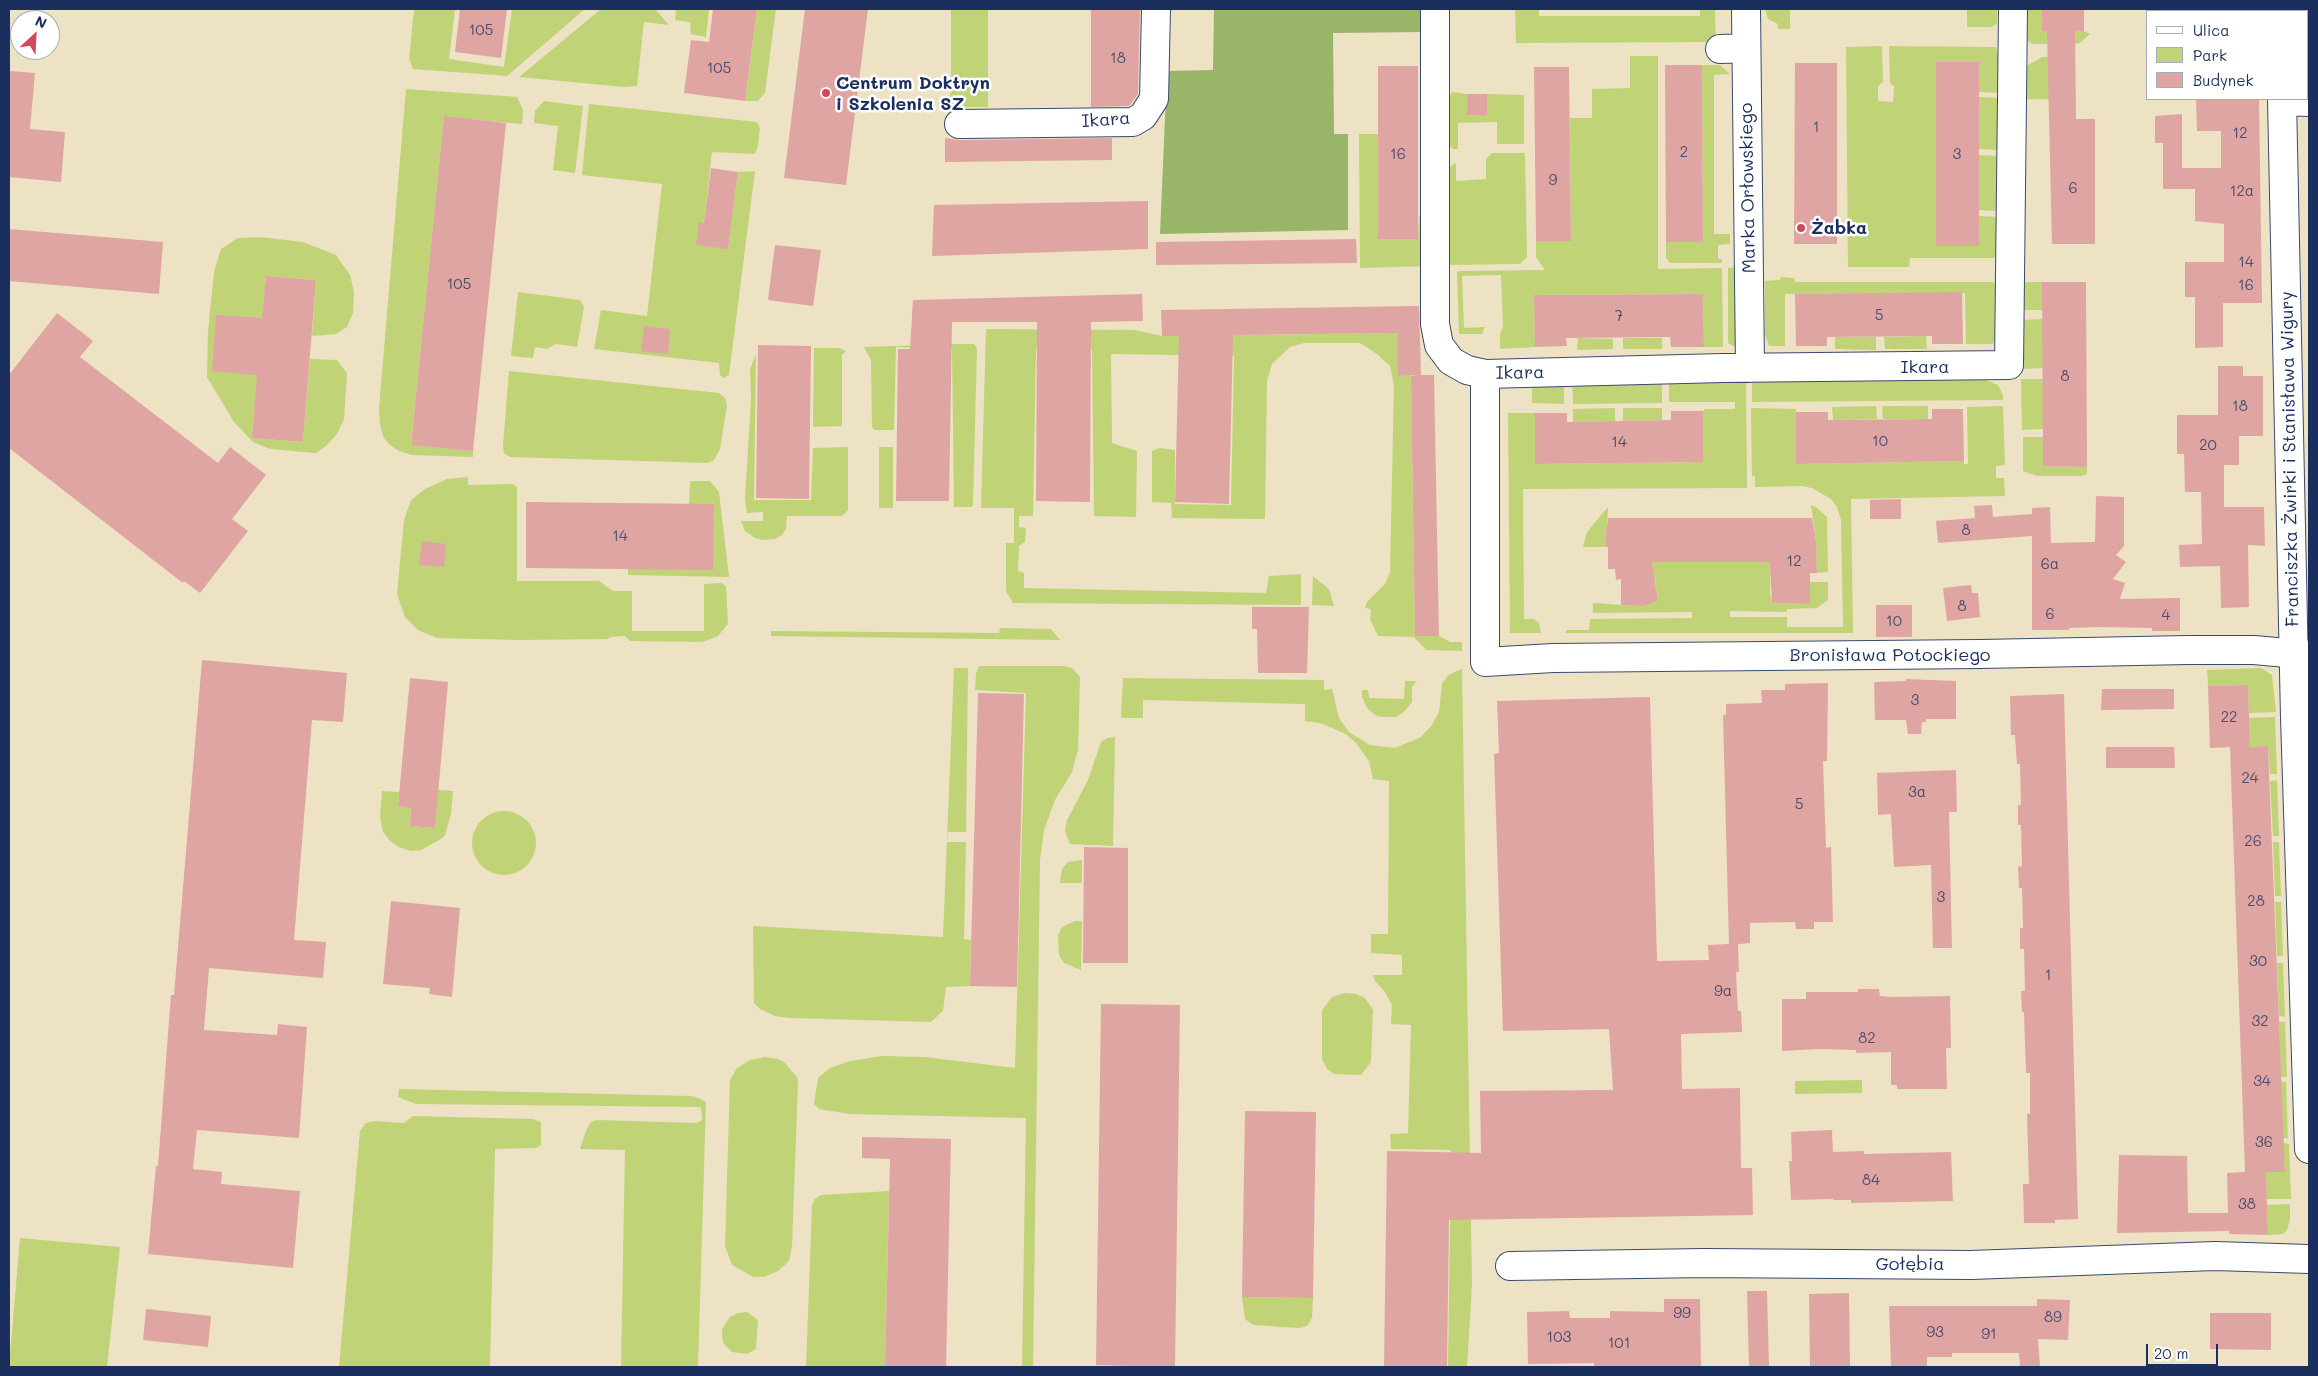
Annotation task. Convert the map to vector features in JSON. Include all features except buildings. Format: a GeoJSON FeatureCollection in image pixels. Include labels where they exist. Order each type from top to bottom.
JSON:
{"type":"FeatureCollection","features":[{"type":"Feature","properties":{"kind":"street","name":"Ikara"},"geometry":{"type":"LineString","coordinates":[[959,124],[1133,122],[1144,116],[1154,98],[1156,9]]}},
{"type":"Feature","properties":{"kind":"street","name":"Ikara"},"geometry":{"type":"LineString","coordinates":[[1435,9],[1444,52],[1435,324],[1439,346],[1451,361],[1467,370],[1485,374],[2009,365],[2018,46],[2013,9]]}},
{"type":"Feature","properties":{"kind":"street","name":"Marka Orłowskiego"},"geometry":{"type":"LineString","coordinates":[[1746,9],[1733,48],[1750,368]]}},
{"type":"Feature","properties":{"kind":"street"},"geometry":{"type":"LineString","coordinates":[[2282,100],[2309,102]]}},
{"type":"Feature","properties":{"kind":"street","name":"Franciszka Żwirki i Stanisława Wigury"},"geometry":{"type":"LineString","coordinates":[[2282,100],[2302,655],[2295,728],[2309,1149]]}},
{"type":"Feature","properties":{"kind":"street","name":"Ikara"},"geometry":{"type":"LineString","coordinates":[[1485,374],[1485,662]]}},
{"type":"Feature","properties":{"kind":"street","name":"Bronisława Potockiego"},"geometry":{"type":"LineString","coordinates":[[1485,662],[1572,657],[1962,655],[2188,650],[2254,650],[2302,655]]}},
{"type":"Feature","properties":{"kind":"street","name":"Gołębia"},"geometry":{"type":"LineString","coordinates":[[1510,1266],[1704,1263],[1971,1264],[2215,1256],[2294,1257],[2309,1260]]}},
{"type":"Feature","properties":{"kind":"green space"},"geometry":{"type":"Polygon","coordinates":[[[414,9],[455,9],[449,59],[504,67],[512,9],[585,9],[507,76],[413,69],[409,59],[414,9]]]}},
{"type":"Feature","properties":{"kind":"green space"},"geometry":{"type":"Polygon","coordinates":[[[601,9],[655,9],[669,25],[644,22],[637,86],[624,87],[519,77],[601,9]]]}},
{"type":"Feature","properties":{"kind":"green space"},"geometry":{"type":"Polygon","coordinates":[[[676,9],[709,9],[706,37],[691,34],[690,22],[675,20],[676,9]]]}},
{"type":"Feature","properties":{"kind":"green space"},"geometry":{"type":"Polygon","coordinates":[[[757,9],[776,9],[765,93],[758,101],[745,101],[757,9]]]}},
{"type":"Feature","properties":{"kind":"green space"},"geometry":{"type":"Polygon","coordinates":[[[951,9],[988,9],[988,107],[948,107],[951,90],[951,9]]]}},
{"type":"Feature","properties":{"kind":"green space"},"geometry":{"type":"Polygon","coordinates":[[[1214,9],[1425,9],[1425,32],[1333,33],[1334,134],[1348,134],[1348,230],[1160,234],[1167,71],[1213,70],[1214,9]]]}},
{"type":"Feature","properties":{"kind":"green space"},"geometry":{"type":"Polygon","coordinates":[[[1515,9],[1539,9],[1539,16],[1700,16],[1700,9],[1715,9],[1716,42],[1516,43],[1515,9]]]}},
{"type":"Feature","properties":{"kind":"green space"},"geometry":{"type":"Polygon","coordinates":[[[1765,9],[1790,9],[1790,29],[1778,29],[1778,24],[1768,19],[1765,9]]]}},
{"type":"Feature","properties":{"kind":"green space"},"geometry":{"type":"Polygon","coordinates":[[[1967,9],[1997,9],[1997,24],[1991,27],[1967,27],[1967,9]]]}},
{"type":"Feature","properties":{"kind":"green space"},"geometry":{"type":"Polygon","coordinates":[[[2021,9],[2042,9],[2042,31],[2084,31],[2090,34],[2080,43],[2076,44],[2033,44],[2023,39],[2021,9]]]}},
{"type":"Feature","properties":{"kind":"green space"},"geometry":{"type":"Polygon","coordinates":[[[1882,46],[1883,82],[1878,86],[1878,101],[1893,102],[1894,86],[1890,83],[1889,46],[1996,47],[1998,54],[1999,93],[1979,92],[1978,62],[1936,62],[1936,246],[1979,246],[1979,216],[1998,217],[1998,256],[1993,258],[1910,258],[1909,267],[1848,267],[1846,47],[1882,46]]]}},
{"type":"Feature","properties":{"kind":"green space"},"geometry":{"type":"Polygon","coordinates":[[[1630,56],[1658,56],[1658,269],[1722,268],[1723,347],[1704,347],[1703,294],[1534,295],[1535,347],[1500,349],[1500,334],[1503,327],[1501,275],[1462,276],[1464,328],[1485,327],[1482,334],[1459,334],[1457,271],[1545,270],[1536,257],[1536,241],[1571,241],[1570,118],[1592,118],[1592,89],[1630,88],[1630,56]]]}},
{"type":"Feature","properties":{"kind":"green space"},"geometry":{"type":"Polygon","coordinates":[[[2074,56],[2049,94],[2076,94],[2076,100],[2023,99],[2023,68],[2042,57],[2074,56]]]}},
{"type":"Feature","properties":{"kind":"green space"},"geometry":{"type":"Polygon","coordinates":[[[1702,65],[1720,65],[1730,74],[1714,75],[1714,234],[1730,234],[1730,244],[1718,245],[1718,259],[1722,259],[1722,263],[1670,263],[1666,258],[1666,242],[1703,242],[1702,65]]]}},
{"type":"Feature","properties":{"kind":"green space"},"geometry":{"type":"Polygon","coordinates":[[[406,89],[517,97],[523,110],[522,124],[444,117],[411,444],[473,451],[473,457],[412,455],[399,451],[383,437],[380,423],[379,408],[406,89]]]}},
{"type":"Feature","properties":{"kind":"green space"},"geometry":{"type":"Polygon","coordinates":[[[1452,92],[1467,94],[1467,115],[1487,115],[1487,94],[1524,95],[1524,144],[1497,144],[1497,122],[1458,123],[1458,149],[1453,149],[1444,140],[1444,106],[1452,92]]]}},
{"type":"Feature","properties":{"kind":"green space"},"geometry":{"type":"Polygon","coordinates":[[[1979,97],[1998,98],[1998,150],[1979,149],[1979,97]]]}},
{"type":"Feature","properties":{"kind":"green space"},"geometry":{"type":"Polygon","coordinates":[[[544,101],[583,106],[575,173],[553,170],[558,126],[534,123],[535,111],[544,101]]]}},
{"type":"Feature","properties":{"kind":"green space"},"geometry":{"type":"Polygon","coordinates":[[[589,104],[757,122],[760,128],[755,154],[712,152],[704,223],[699,222],[728,249],[738,172],[755,171],[729,375],[724,378],[720,375],[719,363],[594,349],[601,310],[647,316],[662,184],[582,175],[589,104]]]}},
{"type":"Feature","properties":{"kind":"green space"},"geometry":{"type":"Polygon","coordinates":[[[1359,134],[1378,134],[1378,239],[1418,239],[1419,216],[1428,216],[1428,266],[1360,268],[1359,134]]]}},
{"type":"Feature","properties":{"kind":"green space"},"geometry":{"type":"Polygon","coordinates":[[[1492,153],[1525,153],[1527,257],[1520,264],[1445,265],[1444,170],[1456,163],[1456,181],[1486,179],[1486,159],[1492,153]]]}},
{"type":"Feature","properties":{"kind":"green space"},"geometry":{"type":"Polygon","coordinates":[[[1979,155],[1998,156],[1998,211],[1979,210],[1979,155]]]}},
{"type":"Feature","properties":{"kind":"green space"},"geometry":{"type":"Polygon","coordinates":[[[259,237],[303,242],[336,255],[350,275],[354,292],[353,313],[347,327],[336,334],[312,336],[316,280],[266,276],[252,438],[303,442],[310,359],[337,360],[347,373],[344,419],[337,434],[326,446],[316,453],[270,449],[253,442],[234,422],[207,377],[208,331],[214,272],[221,249],[238,238],[259,237]]]}},
{"type":"Feature","properties":{"kind":"green space"},"geometry":{"type":"Polygon","coordinates":[[[1738,267],[1737,343],[1735,347],[1728,343],[1728,268],[1738,267]]]}},
{"type":"Feature","properties":{"kind":"green space"},"geometry":{"type":"Polygon","coordinates":[[[1781,277],[1794,278],[1795,282],[1992,282],[1997,284],[1998,336],[1993,344],[1966,344],[1965,293],[1785,294],[1785,346],[1769,346],[1765,334],[1765,281],[1780,280],[1781,277]]]}},
{"type":"Feature","properties":{"kind":"green space"},"geometry":{"type":"Polygon","coordinates":[[[2021,282],[2042,282],[2043,310],[2021,310],[2021,282]]]}},
{"type":"Feature","properties":{"kind":"green space"},"geometry":{"type":"Polygon","coordinates":[[[518,292],[580,300],[584,307],[577,347],[556,344],[547,349],[535,347],[533,358],[511,356],[518,292]]]}},
{"type":"Feature","properties":{"kind":"green space"},"geometry":{"type":"Polygon","coordinates":[[[2043,319],[2043,368],[2022,369],[2021,320],[2043,319]]]}},
{"type":"Feature","properties":{"kind":"green space"},"geometry":{"type":"Polygon","coordinates":[[[986,329],[1134,330],[1162,336],[1397,333],[1399,376],[1411,375],[1415,636],[1439,636],[1450,642],[1462,642],[1462,651],[1426,650],[1414,637],[1378,636],[1370,619],[1371,609],[1365,608],[1367,602],[1385,584],[1390,572],[1394,385],[1390,366],[1377,354],[1360,343],[1304,343],[1290,347],[1272,364],[1267,381],[1265,519],[1172,518],[1171,503],[1152,502],[1152,451],[1160,448],[1175,450],[1175,504],[1231,505],[1234,356],[1111,354],[1112,443],[1137,451],[1136,517],[1094,516],[1092,349],[1036,347],[1033,516],[1019,516],[1019,527],[1026,528],[1025,542],[1019,546],[1018,571],[1024,573],[1024,588],[1266,593],[1269,576],[1301,574],[1301,605],[1013,603],[1006,591],[1006,543],[1014,543],[1014,508],[981,508],[986,329]]]}},
{"type":"Feature","properties":{"kind":"green space"},"geometry":{"type":"Polygon","coordinates":[[[1926,336],[1927,349],[1885,349],[1884,337],[1926,336]]]}},
{"type":"Feature","properties":{"kind":"green space"},"geometry":{"type":"Polygon","coordinates":[[[1835,337],[1876,337],[1876,350],[1835,349],[1835,337]]]}},
{"type":"Feature","properties":{"kind":"green space"},"geometry":{"type":"Polygon","coordinates":[[[1578,338],[1613,339],[1613,349],[1577,350],[1578,338]]]}},
{"type":"Feature","properties":{"kind":"green space"},"geometry":{"type":"Polygon","coordinates":[[[1623,338],[1662,338],[1662,349],[1623,349],[1623,338]]]}},
{"type":"Feature","properties":{"kind":"green space"},"geometry":{"type":"Polygon","coordinates":[[[974,344],[977,348],[973,505],[971,507],[954,507],[952,349],[896,347],[894,430],[875,430],[872,427],[871,360],[864,347],[974,344]]]}},
{"type":"Feature","properties":{"kind":"green space"},"geometry":{"type":"Polygon","coordinates":[[[814,348],[839,348],[846,351],[842,355],[842,426],[813,427],[814,348]]]}},
{"type":"Feature","properties":{"kind":"green space"},"geometry":{"type":"Polygon","coordinates":[[[756,354],[754,500],[811,500],[813,448],[848,447],[848,510],[842,516],[787,516],[786,529],[782,535],[775,539],[762,540],[755,538],[745,531],[741,521],[763,521],[763,512],[747,513],[745,499],[751,399],[750,369],[756,354]]]}},
{"type":"Feature","properties":{"kind":"green space"},"geometry":{"type":"Polygon","coordinates":[[[509,371],[719,393],[725,398],[727,406],[720,449],[714,460],[708,463],[510,457],[504,453],[503,445],[509,371]]]}},
{"type":"Feature","properties":{"kind":"green space"},"geometry":{"type":"Polygon","coordinates":[[[1746,378],[1747,488],[1523,489],[1524,619],[1534,619],[1539,623],[1541,633],[1510,633],[1508,413],[1535,413],[1536,464],[1703,462],[1703,411],[1705,409],[1735,409],[1735,402],[1669,402],[1669,379],[1746,378]]]}},
{"type":"Feature","properties":{"kind":"green space"},"geometry":{"type":"Polygon","coordinates":[[[1662,379],[1662,403],[1573,404],[1572,380],[1662,379]]]}},
{"type":"Feature","properties":{"kind":"green space"},"geometry":{"type":"Polygon","coordinates":[[[1752,379],[1984,379],[1998,385],[2003,395],[2003,400],[1752,402],[1752,379]]]}},
{"type":"Feature","properties":{"kind":"green space"},"geometry":{"type":"Polygon","coordinates":[[[2021,379],[2043,379],[2043,429],[2022,430],[2021,379]]]}},
{"type":"Feature","properties":{"kind":"green space"},"geometry":{"type":"Polygon","coordinates":[[[1532,380],[1564,380],[1564,404],[1532,403],[1532,380]]]}},
{"type":"Feature","properties":{"kind":"green space"},"geometry":{"type":"Polygon","coordinates":[[[1876,406],[1877,419],[1833,420],[1832,407],[1876,406]]]}},
{"type":"Feature","properties":{"kind":"green space"},"geometry":{"type":"Polygon","coordinates":[[[1882,406],[1928,406],[1928,419],[1883,419],[1882,406]]]}},
{"type":"Feature","properties":{"kind":"green space"},"geometry":{"type":"Polygon","coordinates":[[[2003,406],[2005,465],[1996,466],[1996,478],[2004,478],[2005,496],[1851,499],[1853,633],[1566,633],[1566,630],[1589,630],[1590,619],[1692,618],[1692,612],[1593,613],[1593,603],[1637,606],[1658,601],[1655,578],[1653,578],[1652,561],[1700,562],[1771,558],[1770,592],[1772,603],[1810,604],[1810,582],[1828,582],[1828,600],[1817,608],[1787,609],[1787,612],[1730,611],[1730,617],[1787,617],[1787,627],[1843,627],[1841,520],[1837,507],[1831,499],[1812,488],[1803,486],[1755,487],[1755,476],[1752,476],[1751,408],[1796,409],[1796,464],[1964,461],[1964,464],[1968,464],[1967,407],[2003,406]]]}},
{"type":"Feature","properties":{"kind":"green space"},"geometry":{"type":"Polygon","coordinates":[[[1615,408],[1615,421],[1573,422],[1573,409],[1615,408]]]}},
{"type":"Feature","properties":{"kind":"green space"},"geometry":{"type":"Polygon","coordinates":[[[1623,408],[1662,408],[1662,420],[1623,421],[1623,408]]]}},
{"type":"Feature","properties":{"kind":"green space"},"geometry":{"type":"Polygon","coordinates":[[[2023,437],[2043,437],[2043,466],[2087,467],[2087,474],[2081,476],[2037,476],[2023,471],[2023,437]]]}},
{"type":"Feature","properties":{"kind":"green space"},"geometry":{"type":"Polygon","coordinates":[[[879,447],[893,447],[893,508],[879,508],[879,447]]]}},
{"type":"Feature","properties":{"kind":"green space"},"geometry":{"type":"Polygon","coordinates":[[[468,477],[468,485],[512,484],[517,487],[517,581],[599,581],[613,591],[632,591],[632,631],[704,631],[704,584],[722,583],[726,586],[728,624],[718,636],[703,642],[630,641],[625,636],[608,639],[518,640],[437,638],[418,630],[405,617],[397,594],[404,520],[411,500],[425,489],[447,479],[468,477]]]}},
{"type":"Feature","properties":{"kind":"green space"},"geometry":{"type":"Polygon","coordinates":[[[690,481],[710,481],[719,492],[729,577],[628,575],[628,569],[689,504],[690,481]]]}},
{"type":"Feature","properties":{"kind":"green space"},"geometry":{"type":"Polygon","coordinates":[[[1811,505],[1827,517],[1828,572],[1817,573],[1816,541],[1811,505]]]}},
{"type":"Feature","properties":{"kind":"green space"},"geometry":{"type":"Polygon","coordinates":[[[1608,507],[1606,547],[1583,547],[1587,532],[1608,507]]]}},
{"type":"Feature","properties":{"kind":"green space"},"geometry":{"type":"Polygon","coordinates":[[[1313,576],[1329,589],[1334,606],[1312,605],[1313,576]]]}},
{"type":"Feature","properties":{"kind":"green space"},"geometry":{"type":"Polygon","coordinates":[[[1000,628],[1051,629],[1060,640],[771,636],[771,631],[999,633],[1000,628]]]}},
{"type":"Feature","properties":{"kind":"green space"},"geometry":{"type":"Polygon","coordinates":[[[979,666],[1064,666],[1072,668],[1080,677],[1078,750],[1072,772],[1055,800],[1044,830],[1040,860],[1033,1367],[1022,1367],[1026,1118],[849,1114],[819,1109],[814,1104],[818,1078],[830,1068],[850,1061],[882,1056],[925,1057],[1015,1068],[1026,693],[975,690],[976,673],[979,666]]]}},
{"type":"Feature","properties":{"kind":"green space"},"geometry":{"type":"Polygon","coordinates":[[[954,668],[968,668],[966,832],[948,832],[947,842],[966,842],[964,939],[971,940],[970,986],[946,987],[943,1011],[931,1022],[789,1018],[775,1016],[760,1009],[754,1003],[753,926],[943,937],[954,668]]]}},
{"type":"Feature","properties":{"kind":"green space"},"geometry":{"type":"Polygon","coordinates":[[[2261,668],[2272,675],[2276,712],[2249,713],[2248,685],[2208,686],[2207,670],[2261,668]]]}},
{"type":"Feature","properties":{"kind":"green space"},"geometry":{"type":"Polygon","coordinates":[[[1462,669],[1472,1285],[1467,1367],[1448,1367],[1451,1150],[1391,1149],[1390,1134],[1408,1133],[1411,1025],[1391,1024],[1392,1005],[1385,992],[1375,981],[1373,975],[1402,975],[1402,955],[1371,953],[1371,934],[1388,934],[1389,781],[1373,779],[1369,761],[1356,743],[1346,734],[1320,723],[1305,721],[1305,704],[1143,700],[1143,718],[1121,718],[1123,678],[1324,680],[1324,690],[1332,689],[1339,718],[1349,732],[1370,745],[1395,748],[1421,737],[1432,725],[1439,712],[1442,684],[1448,675],[1462,669]]]}},
{"type":"Feature","properties":{"kind":"green space"},"geometry":{"type":"Polygon","coordinates":[[[1405,681],[1417,681],[1412,687],[1412,702],[1404,712],[1396,717],[1382,717],[1375,715],[1367,708],[1362,697],[1362,690],[1368,690],[1369,698],[1404,699],[1405,681]]]}},
{"type":"Feature","properties":{"kind":"green space"},"geometry":{"type":"Polygon","coordinates":[[[2275,717],[2277,774],[2270,774],[2268,746],[2250,747],[2249,718],[2275,717]]]}},
{"type":"Feature","properties":{"kind":"green space"},"geometry":{"type":"Polygon","coordinates":[[[1115,737],[1113,846],[1070,844],[1065,831],[1067,820],[1088,780],[1101,742],[1107,738],[1115,737]]]}},
{"type":"Feature","properties":{"kind":"green space"},"geometry":{"type":"Polygon","coordinates":[[[2277,780],[2279,836],[2273,836],[2270,781],[2277,780]]]}},
{"type":"Feature","properties":{"kind":"green space"},"geometry":{"type":"Polygon","coordinates":[[[438,790],[453,791],[451,814],[445,835],[421,850],[411,851],[399,847],[390,841],[383,832],[380,817],[382,791],[399,792],[398,806],[411,808],[410,826],[435,828],[438,790]]]}},
{"type":"Feature","properties":{"kind":"green space"},"geometry":{"type":"Polygon","coordinates":[[[504,811],[522,817],[530,825],[536,843],[530,861],[522,869],[504,875],[486,869],[478,861],[472,843],[478,825],[486,817],[504,811]]]}},
{"type":"Feature","properties":{"kind":"green space"},"geometry":{"type":"Polygon","coordinates":[[[2273,842],[2279,842],[2281,896],[2275,896],[2273,842]]]}},
{"type":"Feature","properties":{"kind":"green space"},"geometry":{"type":"Polygon","coordinates":[[[1082,860],[1082,883],[1060,883],[1062,869],[1068,862],[1082,860]]]}},
{"type":"Feature","properties":{"kind":"green space"},"geometry":{"type":"Polygon","coordinates":[[[2275,902],[2281,902],[2283,956],[2277,956],[2275,902]]]}},
{"type":"Feature","properties":{"kind":"green space"},"geometry":{"type":"Polygon","coordinates":[[[1075,921],[1082,921],[1081,970],[1064,963],[1059,955],[1058,935],[1062,927],[1075,921]]]}},
{"type":"Feature","properties":{"kind":"green space"},"geometry":{"type":"Polygon","coordinates":[[[2277,963],[2283,963],[2285,1017],[2279,1016],[2277,963]]]}},
{"type":"Feature","properties":{"kind":"green space"},"geometry":{"type":"Polygon","coordinates":[[[1345,993],[1356,994],[1365,998],[1373,1010],[1371,1062],[1361,1075],[1334,1074],[1327,1069],[1322,1059],[1322,1010],[1332,997],[1345,993]]]}},
{"type":"Feature","properties":{"kind":"green space"},"geometry":{"type":"Polygon","coordinates":[[[2279,1022],[2285,1022],[2287,1077],[2281,1077],[2279,1022]]]}},
{"type":"Feature","properties":{"kind":"green space"},"geometry":{"type":"Polygon","coordinates":[[[765,1057],[784,1062],[797,1077],[798,1082],[792,1247],[789,1261],[778,1271],[764,1277],[753,1277],[732,1265],[725,1246],[730,1080],[737,1068],[750,1060],[765,1057]]]}},
{"type":"Feature","properties":{"kind":"green space"},"geometry":{"type":"Polygon","coordinates":[[[1862,1080],[1862,1093],[1795,1094],[1795,1081],[1862,1080]]]}},
{"type":"Feature","properties":{"kind":"green space"},"geometry":{"type":"Polygon","coordinates":[[[2281,1082],[2286,1082],[2288,1138],[2283,1138],[2281,1082]]]}},
{"type":"Feature","properties":{"kind":"green space"},"geometry":{"type":"Polygon","coordinates":[[[399,1089],[690,1096],[706,1102],[698,1367],[621,1367],[625,1150],[580,1149],[591,1122],[597,1120],[697,1123],[702,1120],[701,1107],[416,1104],[398,1097],[399,1089]]]}},
{"type":"Feature","properties":{"kind":"green space"},"geometry":{"type":"Polygon","coordinates":[[[413,1116],[533,1119],[541,1122],[541,1145],[536,1148],[495,1149],[490,1367],[339,1367],[360,1131],[366,1123],[375,1121],[404,1123],[413,1116]]]}},
{"type":"Feature","properties":{"kind":"green space"},"geometry":{"type":"Polygon","coordinates":[[[2283,1143],[2289,1144],[2291,1199],[2267,1199],[2266,1172],[2285,1171],[2283,1143]]]}},
{"type":"Feature","properties":{"kind":"green space"},"geometry":{"type":"Polygon","coordinates":[[[889,1191],[885,1367],[806,1367],[812,1206],[815,1199],[821,1195],[889,1191]]]}},
{"type":"Feature","properties":{"kind":"green space"},"geometry":{"type":"Polygon","coordinates":[[[2290,1204],[2290,1220],[2287,1230],[2283,1234],[2268,1235],[2267,1205],[2290,1204]]]}},
{"type":"Feature","properties":{"kind":"green space"},"geometry":{"type":"Polygon","coordinates":[[[20,1238],[120,1247],[107,1367],[9,1367],[20,1238]]]}},
{"type":"Feature","properties":{"kind":"green space"},"geometry":{"type":"Polygon","coordinates":[[[1242,1297],[1313,1298],[1312,1318],[1307,1326],[1299,1328],[1253,1325],[1245,1319],[1242,1297]]]}},
{"type":"Feature","properties":{"kind":"green space"},"geometry":{"type":"Polygon","coordinates":[[[747,1312],[758,1320],[756,1349],[747,1354],[732,1352],[724,1344],[722,1329],[730,1317],[738,1313],[747,1312]]]}},
{"type":"Feature","properties":{"kind":"place","name":"Centrum Doktryn i Szkolenia SZ"},"geometry":{"type":"Point","coordinates":[826,93]}},
{"type":"Feature","properties":{"kind":"place","name":"Żabka"},"geometry":{"type":"Point","coordinates":[1801,228]}}]}
